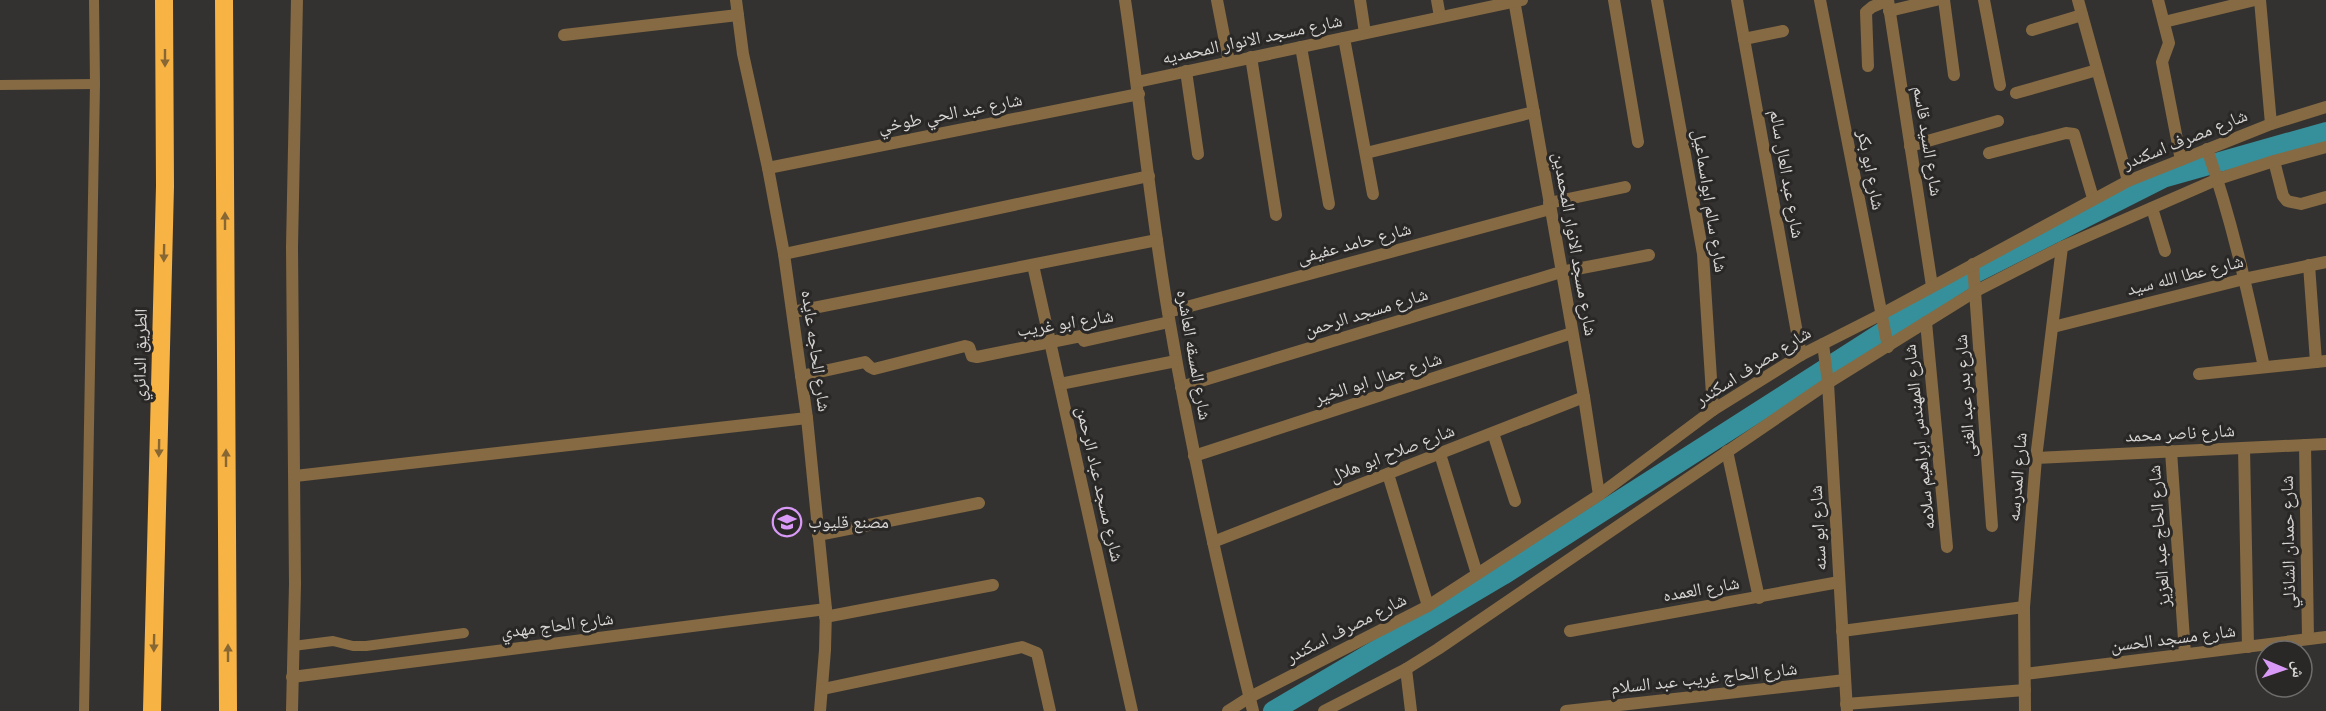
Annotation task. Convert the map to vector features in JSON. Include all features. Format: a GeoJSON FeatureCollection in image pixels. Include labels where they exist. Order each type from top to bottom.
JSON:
{"type":"FeatureCollection","features":[{"type":"Feature","properties":{"kind":"highway","name":"الطريق الدائري"},"geometry":{"type":"LineString","coordinates":[[152,711],[165,186],[164,0]]}},
{"type":"Feature","properties":{"kind":"highway"},"geometry":{"type":"LineString","coordinates":[[224,0],[228,711]]}},
{"type":"Feature","properties":{"kind":"street"},"geometry":{"type":"LineString","coordinates":[[292,711],[295,476],[292,247],[297,0]]}},
{"type":"Feature","properties":{"kind":"street","name":"شارع الحاجه عايده"},"geometry":{"type":"LineString","coordinates":[[736,0],[749,83],[784,254],[807,418],[825,613],[823,689],[820,711]]}},
{"type":"Feature","properties":{"kind":"street","name":"شارع المسقه العاشره"},"geometry":{"type":"LineString","coordinates":[[1125,0],[1168,317],[1194,456],[1253,711]]}},
{"type":"Feature","properties":{"kind":"street"},"geometry":{"type":"LineString","coordinates":[[1217,0],[1229,62]]}},
{"type":"Feature","properties":{"kind":"street"},"geometry":{"type":"LineString","coordinates":[[1360,0],[1365,33]]}},
{"type":"Feature","properties":{"kind":"street"},"geometry":{"type":"LineString","coordinates":[[1437,0],[1440,17]]}},
{"type":"Feature","properties":{"kind":"street","name":"شارع مسجد الانوار المحمديه"},"geometry":{"type":"LineString","coordinates":[[1138,88],[1186,71],[1517,0]]}},
{"type":"Feature","properties":{"kind":"street","name":"شارع مسجد الانوار المحمدين"},"geometry":{"type":"LineString","coordinates":[[1517,0],[1549,206],[1584,397],[1599,495]]}},
{"type":"Feature","properties":{"kind":"street"},"geometry":{"type":"LineString","coordinates":[[1614,0],[1638,142]]}},
{"type":"Feature","properties":{"kind":"street","name":"شارع سالم ابواسماعيل"},"geometry":{"type":"LineString","coordinates":[[1657,0],[1703,254],[1713,410]]}},
{"type":"Feature","properties":{"kind":"street","name":"شارع عبد العال سالم"},"geometry":{"type":"LineString","coordinates":[[1737,0],[1801,355]]}},
{"type":"Feature","properties":{"kind":"street","name":"شارع ابو بكر"},"geometry":{"type":"LineString","coordinates":[[1820,0],[1888,347]]}},
{"type":"Feature","properties":{"kind":"street"},"geometry":{"type":"LineString","coordinates":[[1868,66],[1866,12],[1872,7],[1889,4],[1936,0]]}},
{"type":"Feature","properties":{"kind":"street"},"geometry":{"type":"LineString","coordinates":[[1944,0],[1954,75]]}},
{"type":"Feature","properties":{"kind":"street"},"geometry":{"type":"LineString","coordinates":[[1984,0],[2000,85]]}},
{"type":"Feature","properties":{"kind":"street"},"geometry":{"type":"LineString","coordinates":[[2078,0],[2127,181]]}},
{"type":"Feature","properties":{"kind":"street"},"geometry":{"type":"LineString","coordinates":[[2158,0],[2169,43],[2162,62],[2181,160]]}},
{"type":"Feature","properties":{"kind":"street"},"geometry":{"type":"LineString","coordinates":[[2164,22],[2254,0]]}},
{"type":"Feature","properties":{"kind":"street"},"geometry":{"type":"LineString","coordinates":[[2260,0],[2271,124]]}},
{"type":"Feature","properties":{"kind":"street","name":"شارع السيد قاسم"},"geometry":{"type":"LineString","coordinates":[[1889,4],[1932,286]]}},
{"type":"Feature","properties":{"kind":"street"},"geometry":{"type":"LineString","coordinates":[[564,35],[738,15]]}},
{"type":"Feature","properties":{"kind":"street"},"geometry":{"type":"LineString","coordinates":[[2032,30],[2082,15]]}},
{"type":"Feature","properties":{"kind":"street"},"geometry":{"type":"LineString","coordinates":[[1744,39],[1783,31]]}},
{"type":"Feature","properties":{"kind":"street"},"geometry":{"type":"LineString","coordinates":[[1344,38],[1374,194]]}},
{"type":"Feature","properties":{"kind":"street"},"geometry":{"type":"LineString","coordinates":[[1301,47],[1329,204]]}},
{"type":"Feature","properties":{"kind":"street"},"geometry":{"type":"LineString","coordinates":[[1251,57],[1276,215]]}},
{"type":"Feature","properties":{"kind":"street"},"geometry":{"type":"LineString","coordinates":[[2016,93],[2097,70]]}},
{"type":"Feature","properties":{"kind":"street"},"geometry":{"type":"LineString","coordinates":[[1186,71],[1198,154]]}},
{"type":"Feature","properties":{"kind":"street","name":"شارع عبد الحي طوخي"},"geometry":{"type":"LineString","coordinates":[[768,168],[1138,88]]}},
{"type":"Feature","properties":{"kind":"street","name":"شارع مصرف اسكندر"},"geometry":{"type":"LineString","coordinates":[[1228,711],[1250,697],[1428,606],[1599,495],[1713,410],[1801,355],[1880,315],[2127,181],[2271,124],[2326,107]]}},
{"type":"Feature","properties":{"kind":"street"},"geometry":{"type":"LineString","coordinates":[[1366,153],[1534,112]]}},
{"type":"Feature","properties":{"kind":"street"},"geometry":{"type":"LineString","coordinates":[[1910,146],[1998,121]]}},
{"type":"Feature","properties":{"kind":"street"},"geometry":{"type":"LineString","coordinates":[[1989,153],[2071,133],[2077,137],[2093,198]]}},
{"type":"Feature","properties":{"kind":"street"},"geometry":{"type":"LineString","coordinates":[[1324,711],[1406,669],[1828,383],[1976,291],[2062,247],[2218,179],[2326,147]]}},
{"type":"Feature","properties":{"kind":"street"},"geometry":{"type":"LineString","coordinates":[[2207,149],[2218,179],[2264,367]]}},
{"type":"Feature","properties":{"kind":"street"},"geometry":{"type":"LineString","coordinates":[[2274,161],[2283,196],[2287,201],[2301,204],[2326,197]]}},
{"type":"Feature","properties":{"kind":"street"},"geometry":{"type":"LineString","coordinates":[[784,254],[1149,176]]}},
{"type":"Feature","properties":{"kind":"street","name":"شارع حامد عفيفى"},"geometry":{"type":"LineString","coordinates":[[1168,317],[1549,206],[1625,187]]}},
{"type":"Feature","properties":{"kind":"street"},"geometry":{"type":"LineString","coordinates":[[2152,208],[2165,251]]}},
{"type":"Feature","properties":{"kind":"street"},"geometry":{"type":"LineString","coordinates":[[793,312],[1157,240]]}},
{"type":"Feature","properties":{"kind":"street","name":"شارع المدرسه"},"geometry":{"type":"LineString","coordinates":[[2025,711],[2024,608],[2036,458],[2062,247]]}},
{"type":"Feature","properties":{"kind":"street","name":"شارع مسجد الرحمن"},"geometry":{"type":"LineString","coordinates":[[1181,387],[1561,272],[1649,255]]}},
{"type":"Feature","properties":{"kind":"street","name":"شارع عطا الله سيد"},"geometry":{"type":"LineString","coordinates":[[2053,327],[2244,279],[2326,262]]}},
{"type":"Feature","properties":{"kind":"street","name":"شارع بدر عبد الغنى"},"geometry":{"type":"LineString","coordinates":[[1973,264],[1992,526]]}},
{"type":"Feature","properties":{"kind":"street","name":"شارع مسجد عباد الرحمن"},"geometry":{"type":"LineString","coordinates":[[1033,265],[1132,711]]}},
{"type":"Feature","properties":{"kind":"street"},"geometry":{"type":"LineString","coordinates":[[2199,374],[2321,361],[2309,265]]}},
{"type":"Feature","properties":{"kind":"street","name":"شارع ابو غريب"},"geometry":{"type":"LineString","coordinates":[[801,376],[865,362],[874,369],[965,346],[969,347],[971,354],[975,357],[1081,336],[1084,341],[1168,317]]}},
{"type":"Feature","properties":{"kind":"street","name":"شارع المهندس ابراهيم سلامه"},"geometry":{"type":"LineString","coordinates":[[1926,322],[1947,547]]}},
{"type":"Feature","properties":{"kind":"street","name":"شارع جمال ابو الخير"},"geometry":{"type":"LineString","coordinates":[[1194,456],[1572,333]]}},
{"type":"Feature","properties":{"kind":"street","name":"شارع ابو سنه"},"geometry":{"type":"LineString","coordinates":[[1823,344],[1828,383],[1847,708]]}},
{"type":"Feature","properties":{"kind":"street"},"geometry":{"type":"LineString","coordinates":[[1060,384],[1176,361]]}},
{"type":"Feature","properties":{"kind":"street","name":"شارع صلاح ابو هلال"},"geometry":{"type":"LineString","coordinates":[[1214,542],[1584,397]]}},
{"type":"Feature","properties":{"kind":"street"},"geometry":{"type":"LineString","coordinates":[[295,476],[807,418]]}},
{"type":"Feature","properties":{"kind":"street"},"geometry":{"type":"LineString","coordinates":[[1493,433],[1515,501]]}},
{"type":"Feature","properties":{"kind":"street","name":"شارع ناصر محمد"},"geometry":{"type":"LineString","coordinates":[[2036,458],[2326,444]]}},
{"type":"Feature","properties":{"kind":"street","name":"شارع حمدان الشاذلي"},"geometry":{"type":"LineString","coordinates":[[2305,445],[2307,639]]}},
{"type":"Feature","properties":{"kind":"street"},"geometry":{"type":"LineString","coordinates":[[2244,448],[2248,647]]}},
{"type":"Feature","properties":{"kind":"street"},"geometry":{"type":"LineString","coordinates":[[1727,451],[1759,598]]}},
{"type":"Feature","properties":{"kind":"street","name":"شارع الحاج عبد العزيز"},"geometry":{"type":"LineString","coordinates":[[2171,451],[2185,654]]}},
{"type":"Feature","properties":{"kind":"street"},"geometry":{"type":"LineString","coordinates":[[1440,454],[1477,574]]}},
{"type":"Feature","properties":{"kind":"street"},"geometry":{"type":"LineString","coordinates":[[1388,474],[1428,606]]}},
{"type":"Feature","properties":{"kind":"street"},"geometry":{"type":"LineString","coordinates":[[818,535],[979,503]]}},
{"type":"Feature","properties":{"kind":"street","name":"شارع العمده"},"geometry":{"type":"LineString","coordinates":[[1570,631],[1839,582]]}},
{"type":"Feature","properties":{"kind":"street","name":"شارع الحاج مهدي"},"geometry":{"type":"LineString","coordinates":[[292,677],[825,613],[993,585]]}},
{"type":"Feature","properties":{"kind":"street"},"geometry":{"type":"LineString","coordinates":[[1842,631],[2024,608]]}},
{"type":"Feature","properties":{"kind":"street","name":"شارع مسجد الحسن"},"geometry":{"type":"LineString","coordinates":[[2307,639],[2326,637]]}},
{"type":"Feature","properties":{"kind":"street","name":"شارع مسجد الحسن"},"geometry":{"type":"LineString","coordinates":[[2025,674],[2254,646]]}},
{"type":"Feature","properties":{"kind":"street"},"geometry":{"type":"LineString","coordinates":[[823,689],[1022,647],[1037,653],[1050,711]]}},
{"type":"Feature","properties":{"kind":"street"},"geometry":{"type":"LineString","coordinates":[[1406,669],[1411,711]]}},
{"type":"Feature","properties":{"kind":"street","name":"شارع الحاج غريب عبد السلام"},"geometry":{"type":"LineString","coordinates":[[1566,711],[1845,680]]}},
{"type":"Feature","properties":{"kind":"street"},"geometry":{"type":"LineString","coordinates":[[1847,708],[2025,690]]}},
{"type":"Feature","properties":{"kind":"lane"},"geometry":{"type":"LineString","coordinates":[[84,711],[95,84],[94,0]]}},
{"type":"Feature","properties":{"kind":"lane"},"geometry":{"type":"LineString","coordinates":[[0,85],[95,84]]}},
{"type":"Feature","properties":{"kind":"lane"},"geometry":{"type":"LineString","coordinates":[[293,646],[333,641],[352,646],[366,646],[464,633]]}},
{"type":"Feature","properties":{"kind":"waterway"},"geometry":{"type":"LineString","coordinates":[[1273,711],[1503,575],[1975,273],[2163,178],[2326,132]]}},
{"type":"Feature","properties":{"kind":"place","name":"مصنع قليوب"},"geometry":{"type":"Point","coordinates":[787,522]}}]}
